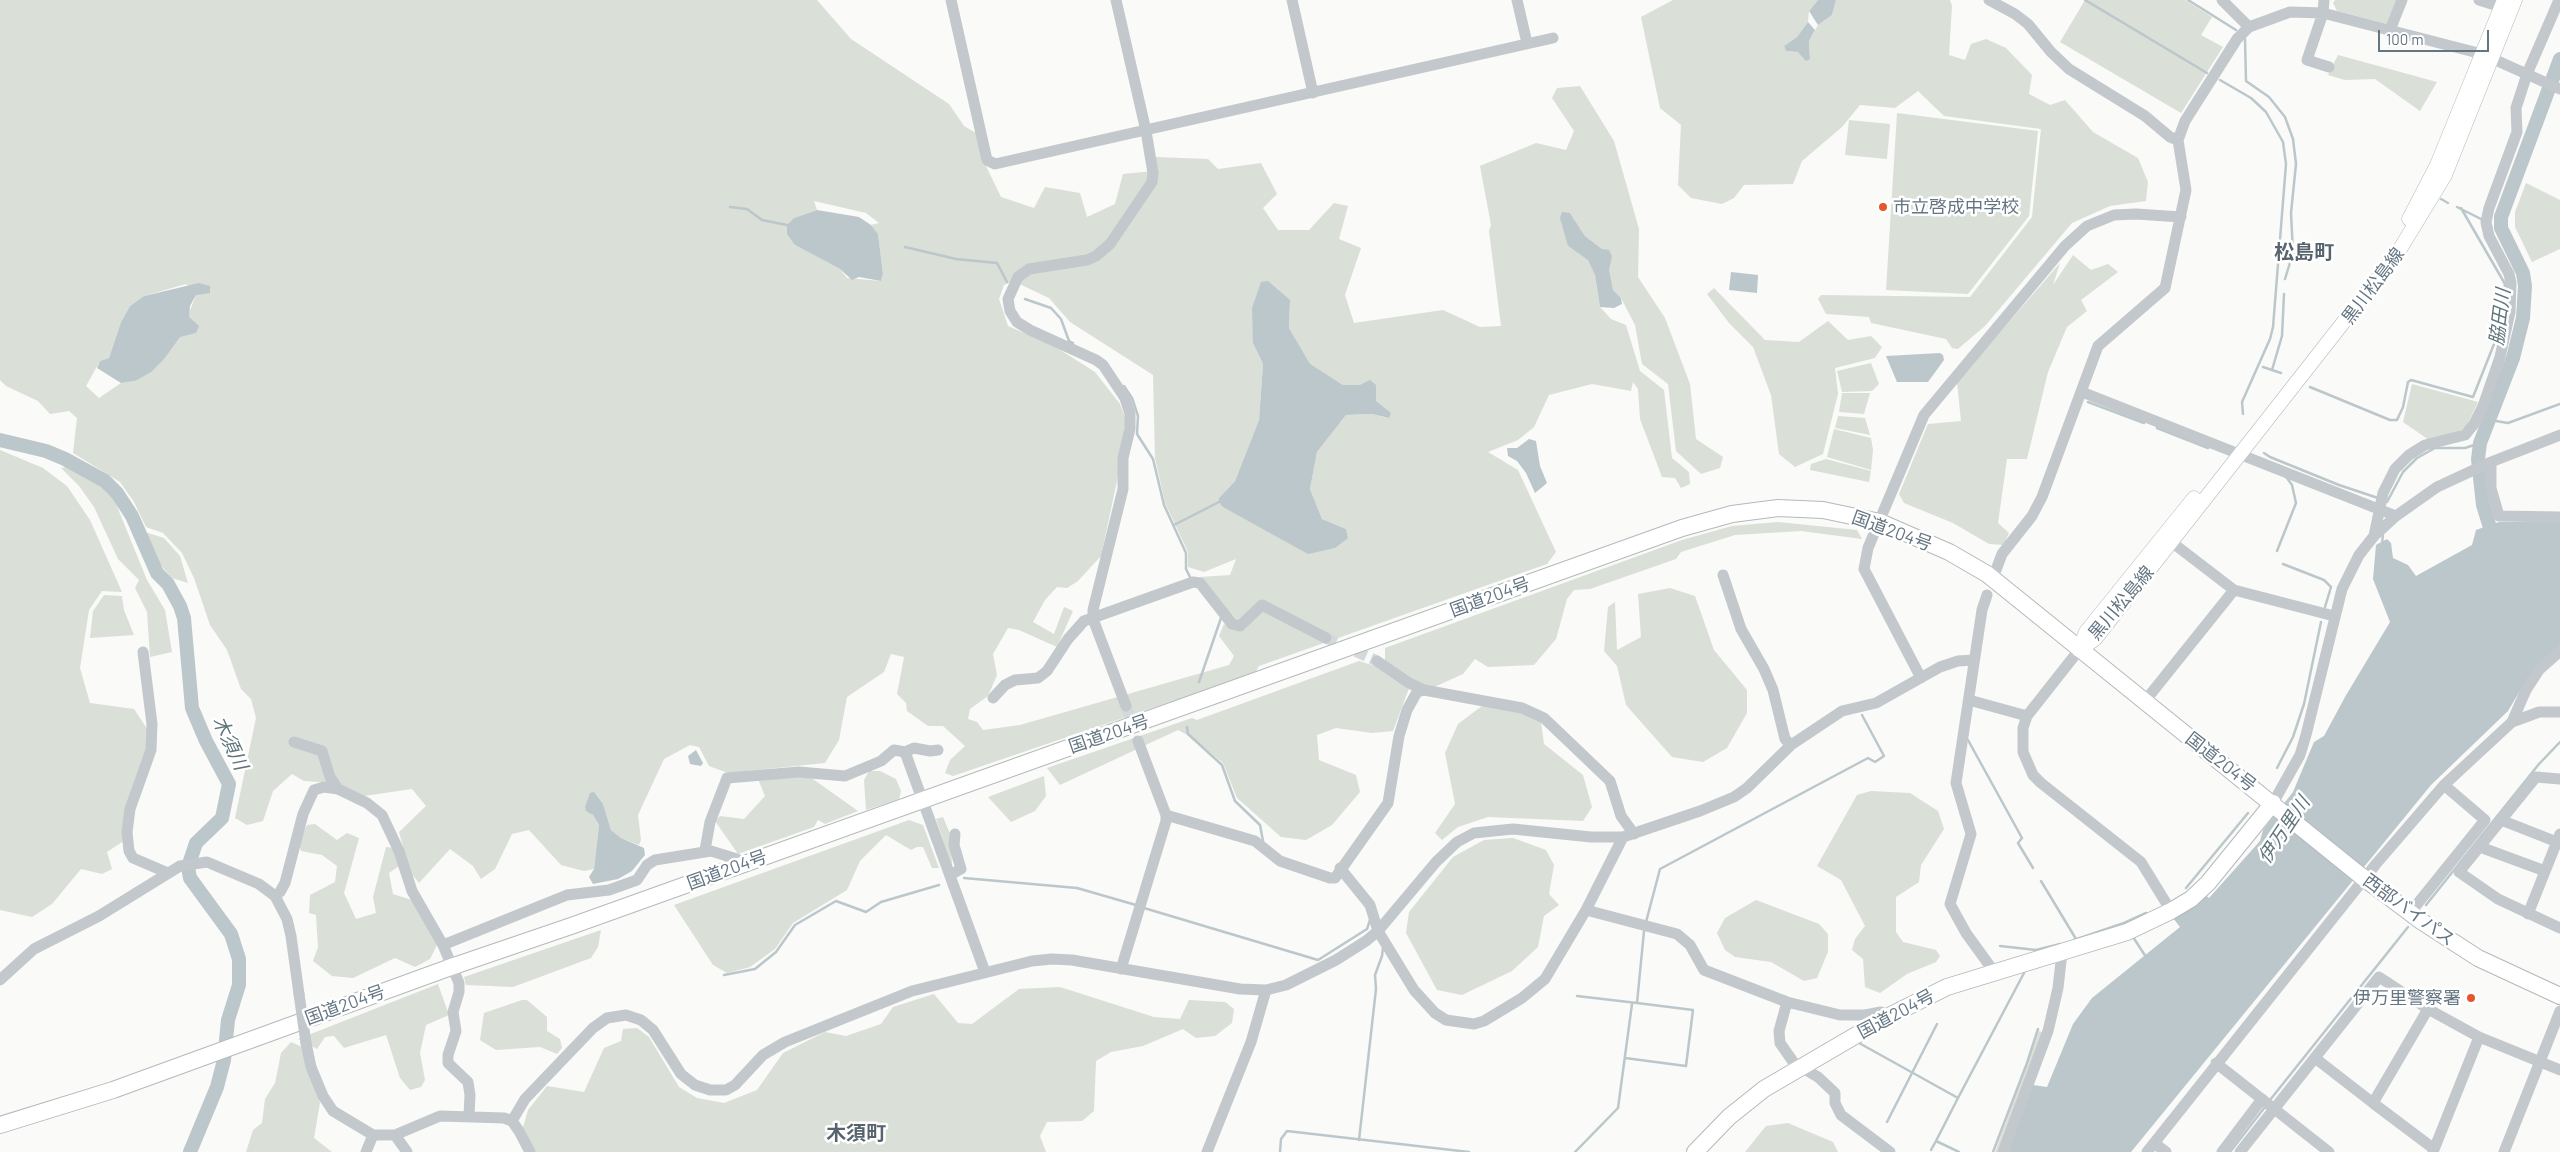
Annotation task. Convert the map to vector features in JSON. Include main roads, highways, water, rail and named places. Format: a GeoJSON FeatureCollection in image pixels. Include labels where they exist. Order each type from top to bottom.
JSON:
{"type":"FeatureCollection","features":[{"type":"Feature","properties":{"kind":"highway","name":"国道204号"},"geometry":{"type":"LineString","coordinates":[[0,1125],[113,1090],[451,967],[1682,528],[1732,514],[1778,508],[1830,511],[1880,522],[1949,552],[1987,574],[2006,588],[2079,650],[2277,807],[2208,883],[2171,911],[2127,932],[1947,988],[1889,1016],[1747,1102],[1695,1152]]}},
{"type":"Feature","properties":{"kind":"highway","name":"西部バイパス"},"geometry":{"type":"LineString","coordinates":[[2277,807],[2363,877],[2445,939],[2478,958],[2560,996]]}},
{"type":"Feature","properties":{"kind":"main road","name":"黒川松島線"},"geometry":{"type":"LineString","coordinates":[[2079,650],[2086,632],[2168,539],[2356,297],[2395,243],[2437,165],[2515,0]]}},
{"type":"Feature","properties":{"kind":"main road","name":"黒川松島線"},"geometry":{"type":"LineString","coordinates":[[2487,56],[2502,4]]}},
{"type":"Feature","properties":{"kind":"water"},"geometry":{"type":"Polygon","coordinates":[[[1818,0],[1836,0],[1832,15],[1818,25],[1809,11],[1818,0]]]}},
{"type":"Feature","properties":{"kind":"water"},"geometry":{"type":"Polygon","coordinates":[[[1808,22],[1815,30],[1809,41],[1810,59],[1806,61],[1798,52],[1786,51],[1784,46],[1797,37],[1808,22]]]}},
{"type":"Feature","properties":{"kind":"water"},"geometry":{"type":"Polygon","coordinates":[[[817,210],[859,217],[871,225],[878,234],[883,274],[881,281],[859,277],[852,280],[840,269],[795,245],[787,234],[787,225],[794,218],[817,210]]]}},
{"type":"Feature","properties":{"kind":"water"},"geometry":{"type":"Polygon","coordinates":[[[1562,212],[1570,213],[1585,236],[1602,249],[1609,250],[1612,256],[1609,270],[1613,290],[1621,298],[1622,304],[1614,308],[1600,307],[1595,275],[1588,260],[1568,246],[1560,218],[1562,212]]]}},
{"type":"Feature","properties":{"kind":"water"},"geometry":{"type":"Polygon","coordinates":[[[1731,272],[1758,275],[1757,293],[1729,290],[1731,272]]]}},
{"type":"Feature","properties":{"kind":"water"},"geometry":{"type":"Polygon","coordinates":[[[1268,281],[1290,300],[1289,328],[1310,364],[1343,385],[1360,385],[1370,380],[1376,385],[1376,401],[1391,413],[1389,418],[1372,414],[1346,415],[1317,452],[1310,489],[1322,519],[1346,529],[1348,538],[1335,548],[1308,554],[1223,507],[1219,502],[1219,498],[1235,481],[1259,420],[1263,364],[1253,343],[1252,308],[1261,282],[1268,281]]]}},
{"type":"Feature","properties":{"kind":"water"},"geometry":{"type":"Polygon","coordinates":[[[199,283],[210,286],[210,293],[196,295],[190,306],[189,317],[199,326],[196,333],[180,337],[165,358],[151,372],[135,381],[121,383],[97,368],[100,361],[109,358],[121,322],[130,306],[144,296],[199,283]]]}},
{"type":"Feature","properties":{"kind":"water"},"geometry":{"type":"Polygon","coordinates":[[[1940,353],[1943,355],[1944,360],[1928,382],[1897,382],[1886,356],[1940,353]]]}},
{"type":"Feature","properties":{"kind":"water"},"geometry":{"type":"Polygon","coordinates":[[[1529,439],[1536,441],[1540,466],[1547,483],[1535,493],[1526,473],[1517,461],[1508,456],[1507,448],[1517,448],[1529,439]]]}},
{"type":"Feature","properties":{"kind":"water","name":"伊万里川"},"geometry":{"type":"Polygon","coordinates":[[[2499,522],[2560,522],[2560,645],[2527,679],[2508,711],[2431,785],[2131,1152],[2007,1152],[2033,1085],[2047,1087],[2073,1024],[2092,998],[2180,927],[2173,918],[2204,894],[2209,898],[2260,841],[2263,830],[2293,792],[2314,742],[2324,736],[2390,622],[2373,579],[2376,545],[2387,539],[2391,543],[2393,558],[2408,565],[2416,576],[2472,545],[2476,530],[2499,522]]]}},
{"type":"Feature","properties":{"kind":"water"},"geometry":{"type":"Polygon","coordinates":[[[696,750],[703,763],[701,766],[690,764],[688,756],[696,750]]]}},
{"type":"Feature","properties":{"kind":"water"},"geometry":{"type":"Polygon","coordinates":[[[594,792],[603,804],[611,830],[621,838],[644,848],[645,855],[632,871],[618,879],[593,884],[589,877],[594,869],[599,825],[593,815],[586,811],[585,807],[590,793],[594,792]]]}},
{"type":"Feature","properties":{"kind":"waterway"},"geometry":{"type":"LineString","coordinates":[[2085,0],[2207,73]]}},
{"type":"Feature","properties":{"kind":"waterway"},"geometry":{"type":"LineString","coordinates":[[2188,0],[2236,30]]}},
{"type":"Feature","properties":{"kind":"waterway"},"geometry":{"type":"LineString","coordinates":[[2245,39],[2246,81],[2269,97],[2285,117],[2293,139],[2296,164],[2291,213],[2293,253],[2285,279]]}},
{"type":"Feature","properties":{"kind":"waterway","name":"脇田川"},"geometry":{"type":"LineString","coordinates":[[2497,542],[2492,534],[2483,505],[2478,459],[2480,443],[2513,358],[2523,318],[2525,286],[2523,273],[2501,228],[2501,217],[2560,59]]}},
{"type":"Feature","properties":{"kind":"waterway"},"geometry":{"type":"LineString","coordinates":[[2220,80],[2251,98],[2266,112],[2283,142],[2286,164],[2273,327],[2270,339],[2242,402],[2243,414]]}},
{"type":"Feature","properties":{"kind":"waterway"},"geometry":{"type":"LineString","coordinates":[[2441,199],[2448,203]]}},
{"type":"Feature","properties":{"kind":"waterway"},"geometry":{"type":"LineString","coordinates":[[730,207],[747,209],[762,220],[787,225]]}},
{"type":"Feature","properties":{"kind":"waterway"},"geometry":{"type":"LineString","coordinates":[[2457,207],[2481,219]]}},
{"type":"Feature","properties":{"kind":"waterway"},"geometry":{"type":"LineString","coordinates":[[2310,387],[2390,420],[2397,420],[2403,407],[2408,382],[2411,380],[2473,397],[2498,334],[2505,284],[2461,208]]}},
{"type":"Feature","properties":{"kind":"waterway"},"geometry":{"type":"LineString","coordinates":[[905,247],[956,259],[997,263],[1007,282]]}},
{"type":"Feature","properties":{"kind":"waterway"},"geometry":{"type":"LineString","coordinates":[[2272,370],[2282,336],[2284,294]]}},
{"type":"Feature","properties":{"kind":"waterway"},"geometry":{"type":"LineString","coordinates":[[1025,299],[1051,308],[1061,319],[1069,341],[1073,343]]}},
{"type":"Feature","properties":{"kind":"waterway"},"geometry":{"type":"LineString","coordinates":[[2263,367],[2281,373]]}},
{"type":"Feature","properties":{"kind":"waterway"},"geometry":{"type":"LineString","coordinates":[[1124,386],[1132,398],[1138,416],[1137,434],[1153,459],[1164,505],[1186,553],[1186,569],[1190,577]]}},
{"type":"Feature","properties":{"kind":"waterway"},"geometry":{"type":"LineString","coordinates":[[2088,402],[2144,423]]}},
{"type":"Feature","properties":{"kind":"waterway"},"geometry":{"type":"LineString","coordinates":[[2490,420],[2508,423],[2560,404]]}},
{"type":"Feature","properties":{"kind":"waterway"},"geometry":{"type":"LineString","coordinates":[[2157,428],[2208,448]]}},
{"type":"Feature","properties":{"kind":"waterway","name":"木須川"},"geometry":{"type":"LineString","coordinates":[[0,440],[46,451],[65,459],[105,481],[117,493],[132,516],[157,573],[168,584],[180,606],[184,618],[192,708],[206,741],[229,784],[222,818],[196,843],[188,867],[190,878],[231,934],[239,959],[239,985],[228,1020],[224,1060],[217,1087],[190,1152]]}},
{"type":"Feature","properties":{"kind":"waterway"},"geometry":{"type":"LineString","coordinates":[[2387,502],[2403,472],[2417,458],[2435,448],[2465,448],[2480,443]]}},
{"type":"Feature","properties":{"kind":"waterway"},"geometry":{"type":"LineString","coordinates":[[2264,453],[2339,485],[2378,498]]}},
{"type":"Feature","properties":{"kind":"waterway"},"geometry":{"type":"LineString","coordinates":[[2277,551],[2296,503],[2292,485],[2287,478]]}},
{"type":"Feature","properties":{"kind":"waterway"},"geometry":{"type":"LineString","coordinates":[[1174,525],[1219,502]]}},
{"type":"Feature","properties":{"kind":"waterway"},"geometry":{"type":"LineString","coordinates":[[2382,545],[2383,533]]}},
{"type":"Feature","properties":{"kind":"waterway"},"geometry":{"type":"LineString","coordinates":[[2283,564],[2324,580],[2331,587],[2325,607]]}},
{"type":"Feature","properties":{"kind":"waterway"},"geometry":{"type":"LineString","coordinates":[[1199,682],[1221,618]]}},
{"type":"Feature","properties":{"kind":"waterway"},"geometry":{"type":"LineString","coordinates":[[2277,768],[2293,737],[2304,704],[2321,622]]}},
{"type":"Feature","properties":{"kind":"waterway"},"geometry":{"type":"LineString","coordinates":[[1646,922],[1660,869],[1868,758],[1875,762],[1884,756],[1862,715]]}},
{"type":"Feature","properties":{"kind":"waterway"},"geometry":{"type":"LineString","coordinates":[[1187,727],[1188,734],[1222,765],[1235,801],[1260,825],[1263,841]]}},
{"type":"Feature","properties":{"kind":"waterway"},"geometry":{"type":"LineString","coordinates":[[1968,740],[2022,838],[2018,843],[2033,868]]}},
{"type":"Feature","properties":{"kind":"waterway"},"geometry":{"type":"LineString","coordinates":[[2426,905],[2539,764],[2560,742]]}},
{"type":"Feature","properties":{"kind":"waterway"},"geometry":{"type":"LineString","coordinates":[[2186,888],[2248,813]]}},
{"type":"Feature","properties":{"kind":"waterway"},"geometry":{"type":"LineString","coordinates":[[964,878],[1077,888],[1136,905]]}},
{"type":"Feature","properties":{"kind":"waterway"},"geometry":{"type":"LineString","coordinates":[[2041,881],[2076,939]]}},
{"type":"Feature","properties":{"kind":"waterway"},"geometry":{"type":"LineString","coordinates":[[724,975],[755,969],[776,952],[795,925],[836,901],[866,912],[881,902],[939,885]]}},
{"type":"Feature","properties":{"kind":"waterway"},"geometry":{"type":"LineString","coordinates":[[1144,908],[1318,960],[1367,929],[1370,920]]}},
{"type":"Feature","properties":{"kind":"waterway"},"geometry":{"type":"LineString","coordinates":[[2074,940],[2124,923],[2146,913]]}},
{"type":"Feature","properties":{"kind":"waterway"},"geometry":{"type":"LineString","coordinates":[[2270,1100],[2408,927]]}},
{"type":"Feature","properties":{"kind":"waterway"},"geometry":{"type":"LineString","coordinates":[[1577,996],[1637,1003],[1644,931]]}},
{"type":"Feature","properties":{"kind":"waterway"},"geometry":{"type":"LineString","coordinates":[[2133,937],[2146,957]]}},
{"type":"Feature","properties":{"kind":"waterway"},"geometry":{"type":"LineString","coordinates":[[2000,946],[2036,950],[2060,944]]}},
{"type":"Feature","properties":{"kind":"waterway"},"geometry":{"type":"LineString","coordinates":[[1359,1140],[1376,989],[1375,975],[1383,948]]}},
{"type":"Feature","properties":{"kind":"waterway"},"geometry":{"type":"LineString","coordinates":[[1958,1098],[2024,973]]}},
{"type":"Feature","properties":{"kind":"waterway"},"geometry":{"type":"LineString","coordinates":[[1625,1058],[1686,1066],[1693,1010],[1637,1003]]}},
{"type":"Feature","properties":{"kind":"waterway"},"geometry":{"type":"LineString","coordinates":[[1575,1152],[1618,1108],[1632,1004]]}},
{"type":"Feature","properties":{"kind":"waterway"},"geometry":{"type":"LineString","coordinates":[[1887,1122],[1937,1024]]}},
{"type":"Feature","properties":{"kind":"waterway"},"geometry":{"type":"LineString","coordinates":[[1993,1152],[2038,1029]]}},
{"type":"Feature","properties":{"kind":"waterway"},"geometry":{"type":"LineString","coordinates":[[1859,1043],[1958,1098],[1936,1141],[1959,1152]]}},
{"type":"Feature","properties":{"kind":"waterway"},"geometry":{"type":"LineString","coordinates":[[2230,1152],[2265,1107]]}},
{"type":"Feature","properties":{"kind":"waterway"},"geometry":{"type":"LineString","coordinates":[[1280,1152],[1281,1139],[1287,1131],[1469,1152]]}},
{"type":"Feature","properties":{"kind":"waterway"},"geometry":{"type":"LineString","coordinates":[[1931,1150],[1936,1141]]}},
{"type":"Feature","properties":{"kind":"tunnel"},"geometry":{"type":"LineString","coordinates":[[1326,638],[1377,661]]}},
{"type":"Feature","properties":{"kind":"tunnel"},"geometry":{"type":"LineString","coordinates":[[1126,706],[1138,741]]}},
{"type":"Feature","properties":{"kind":"place","name":"市立啓成中学校"},"geometry":{"type":"Point","coordinates":[1883,207]}},
{"type":"Feature","properties":{"kind":"place","name":"伊万里警察署"},"geometry":{"type":"Point","coordinates":[2471,998]}},
{"type":"Feature","properties":{"kind":"district","name":"松島町"},"geometry":{"type":"Point","coordinates":[2304,252]}},
{"type":"Feature","properties":{"kind":"district","name":"木須町"},"geometry":{"type":"Point","coordinates":[856,1133]}}]}
